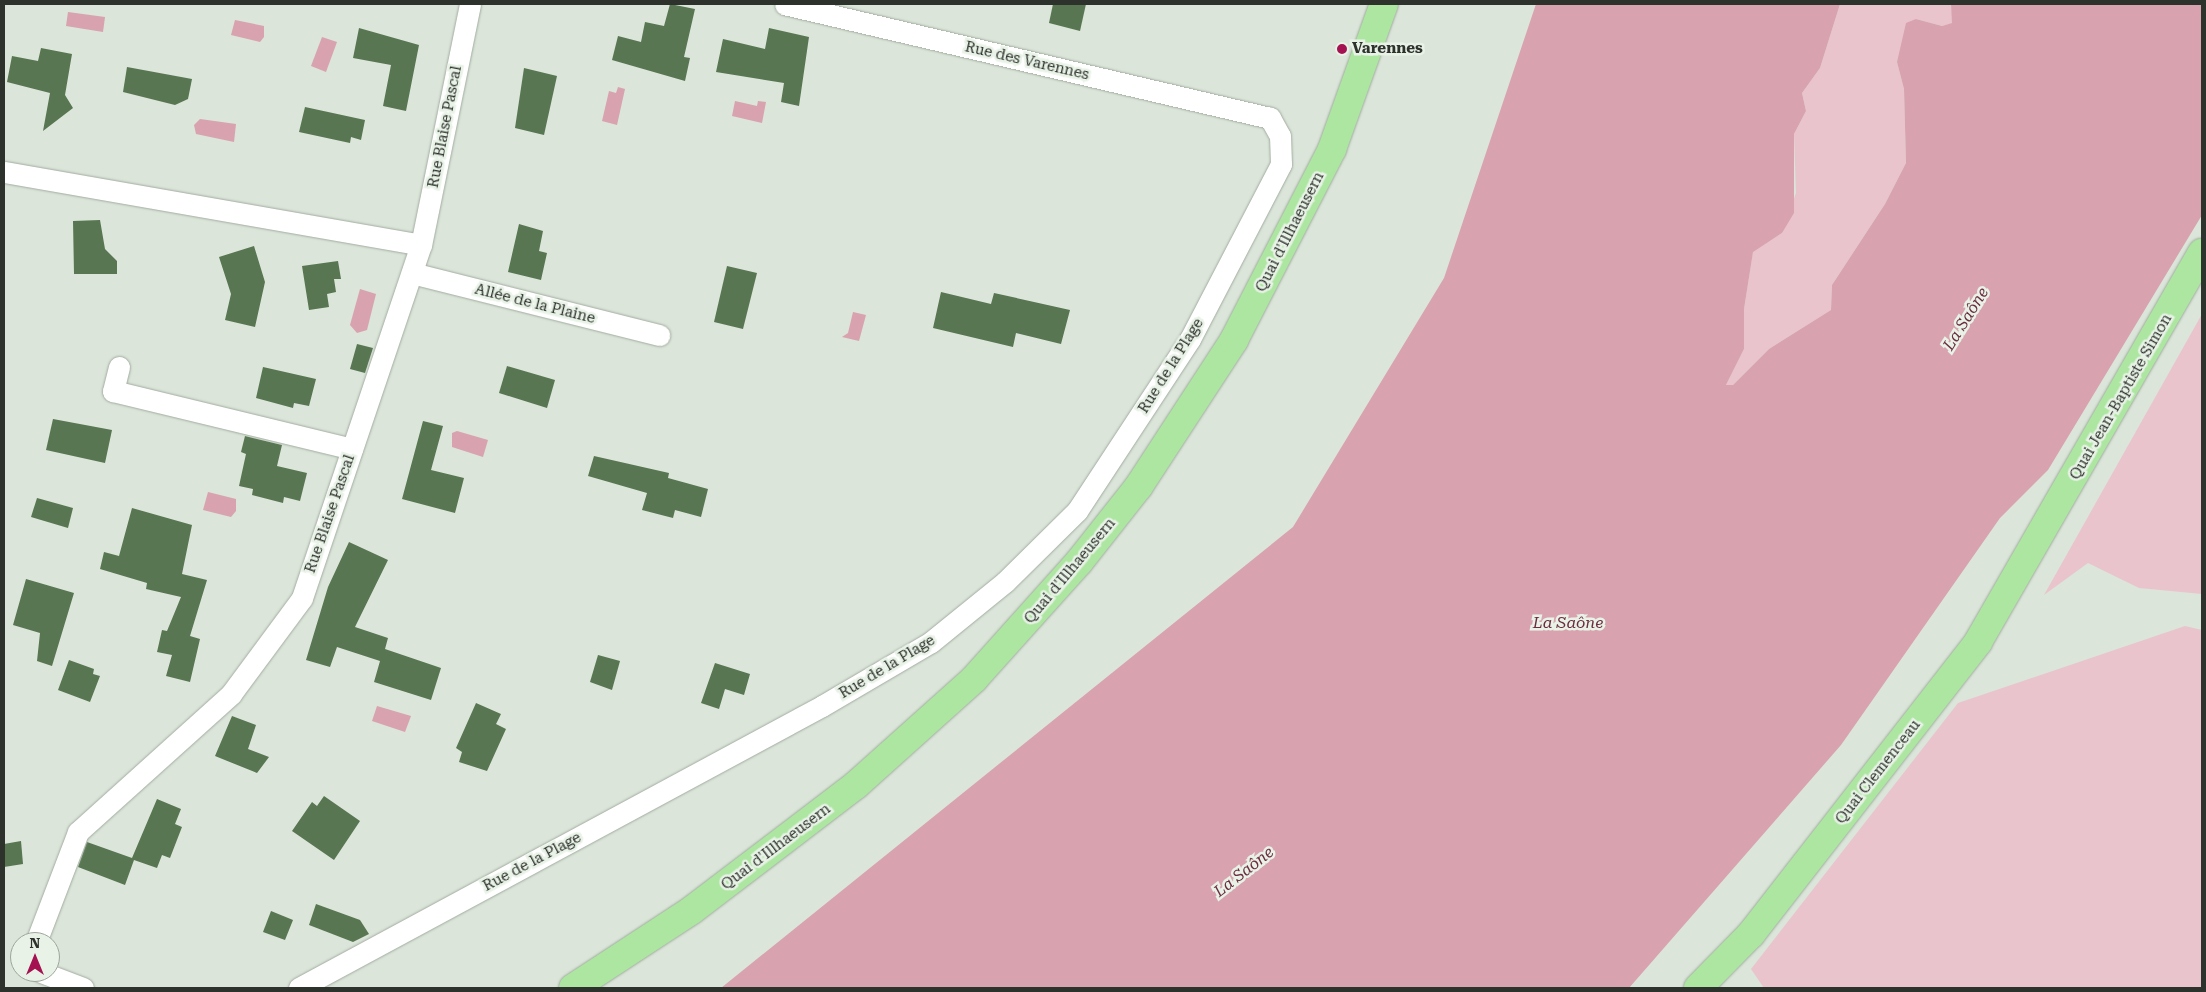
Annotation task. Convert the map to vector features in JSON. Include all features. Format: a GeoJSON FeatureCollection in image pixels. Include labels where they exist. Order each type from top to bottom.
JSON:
{"type":"FeatureCollection","features":[{"type":"Feature","properties":{"kind":"main road","name":"Quai d'Illhaeusern"},"geometry":{"type":"LineString","coordinates":[[573,988],[692,910],[856,785],[974,679],[1079,562],[1139,486],[1234,340],[1332,149],[1384,4]]}},
{"type":"Feature","properties":{"kind":"main road","name":"Quai Jean-Baptiste Simon"},"geometry":{"type":"LineString","coordinates":[[2038,541],[2202,253]]}},
{"type":"Feature","properties":{"kind":"main road","name":"Quai Clemenceau"},"geometry":{"type":"LineString","coordinates":[[1698,988],[1751,934],[1978,642],[2038,541]]}},
{"type":"Feature","properties":{"kind":"street","name":"Rue Blaise Pascal"},"geometry":{"type":"LineString","coordinates":[[40,932],[78,832],[231,694],[302,598],[421,245],[470,4]]}},
{"type":"Feature","properties":{"kind":"street","name":"Rue des Varennes"},"geometry":{"type":"LineString","coordinates":[[785,4],[1270,118]]}},
{"type":"Feature","properties":{"kind":"street","name":"Rue de la Plage"},"geometry":{"type":"LineString","coordinates":[[299,988],[822,706],[932,642],[1005,582],[1077,511],[1190,339],[1281,164],[1280,136],[1270,118]]}},
{"type":"Feature","properties":{"kind":"street"},"geometry":{"type":"LineString","coordinates":[[4,172],[421,245]]}},
{"type":"Feature","properties":{"kind":"street","name":"Allée de la Plaine"},"geometry":{"type":"LineString","coordinates":[[412,273],[659,335]]}},
{"type":"Feature","properties":{"kind":"street"},"geometry":{"type":"LineString","coordinates":[[119,367],[113,391],[352,450]]}},
{"type":"Feature","properties":{"kind":"street"},"geometry":{"type":"LineString","coordinates":[[60,979],[83,988]]}},
{"type":"Feature","properties":{"kind":"shaded area"},"geometry":{"type":"Polygon","coordinates":[[[1840,4],[1951,4],[1953,23],[1942,26],[1916,19],[1897,62],[1904,89],[1906,163],[1885,204],[1832,285],[1831,310],[1769,349],[1733,385],[1726,385],[1744,349],[1744,309],[1753,251],[1782,233],[1796,193],[1794,134],[1806,111],[1802,93],[1820,68],[1840,4]]]}},
{"type":"Feature","properties":{"kind":"shaded area"},"geometry":{"type":"Polygon","coordinates":[[[2202,314],[2202,594],[2139,588],[2088,563],[2044,595],[2202,314]]]}},
{"type":"Feature","properties":{"kind":"shaded area"},"geometry":{"type":"Polygon","coordinates":[[[2185,626],[2202,630],[2202,988],[1764,988],[1751,969],[1958,703],[2185,626]]]}},
{"type":"Feature","properties":{"kind":"water","name":"La Saône"},"geometry":{"type":"Polygon","coordinates":[[[1536,4],[1840,4],[1820,68],[1802,93],[1806,111],[1794,134],[1794,213],[1782,233],[1753,252],[1744,309],[1744,349],[1726,385],[1733,385],[1769,349],[1831,310],[1832,285],[1885,204],[1906,163],[1904,89],[1897,62],[1906,23],[1916,19],[1942,26],[1952,23],[1951,4],[2202,4],[2202,215],[2048,470],[2000,518],[1841,745],[1629,988],[721,988],[1293,527],[1444,278],[1536,4]]]}},
{"type":"Feature","properties":{"kind":"water"},"geometry":{"type":"Polygon","coordinates":[[[68,12],[105,17],[103,32],[66,26],[68,12]]]}},
{"type":"Feature","properties":{"kind":"water"},"geometry":{"type":"Polygon","coordinates":[[[235,20],[264,26],[264,37],[260,42],[231,35],[235,20]]]}},
{"type":"Feature","properties":{"kind":"water"},"geometry":{"type":"Polygon","coordinates":[[[322,37],[337,42],[326,72],[311,66],[322,37]]]}},
{"type":"Feature","properties":{"kind":"water"},"geometry":{"type":"Polygon","coordinates":[[[618,87],[625,89],[617,125],[602,121],[609,91],[616,93],[618,87]]]}},
{"type":"Feature","properties":{"kind":"water"},"geometry":{"type":"Polygon","coordinates":[[[735,101],[757,106],[758,101],[766,102],[762,123],[732,116],[735,101]]]}},
{"type":"Feature","properties":{"kind":"water"},"geometry":{"type":"Polygon","coordinates":[[[200,119],[236,124],[234,142],[196,134],[194,125],[200,119]]]}},
{"type":"Feature","properties":{"kind":"water"},"geometry":{"type":"Polygon","coordinates":[[[360,289],[376,294],[367,330],[357,333],[350,325],[360,289]]]}},
{"type":"Feature","properties":{"kind":"water"},"geometry":{"type":"Polygon","coordinates":[[[853,312],[866,315],[859,341],[842,337],[848,333],[853,312]]]}},
{"type":"Feature","properties":{"kind":"water"},"geometry":{"type":"Polygon","coordinates":[[[457,431],[488,440],[483,457],[452,447],[452,433],[457,431]]]}},
{"type":"Feature","properties":{"kind":"water"},"geometry":{"type":"Polygon","coordinates":[[[208,492],[236,499],[236,511],[231,517],[203,510],[208,492]]]}},
{"type":"Feature","properties":{"kind":"water"},"geometry":{"type":"Polygon","coordinates":[[[377,706],[411,716],[405,732],[372,721],[377,706]]]}},
{"type":"Feature","properties":{"kind":"building"},"geometry":{"type":"Polygon","coordinates":[[[670,4],[695,9],[684,57],[690,58],[685,81],[612,60],[618,36],[641,42],[645,22],[664,26],[670,4]]]}},
{"type":"Feature","properties":{"kind":"building"},"geometry":{"type":"Polygon","coordinates":[[[1053,4],[1086,4],[1080,31],[1049,23],[1053,4]]]}},
{"type":"Feature","properties":{"kind":"building"},"geometry":{"type":"Polygon","coordinates":[[[359,28],[419,45],[406,111],[383,106],[391,65],[353,58],[359,28]]]}},
{"type":"Feature","properties":{"kind":"building"},"geometry":{"type":"Polygon","coordinates":[[[769,28],[809,37],[799,106],[781,102],[784,83],[716,72],[723,39],[765,49],[769,28]]]}},
{"type":"Feature","properties":{"kind":"building"},"geometry":{"type":"Polygon","coordinates":[[[41,48],[72,54],[65,95],[73,108],[43,131],[50,93],[7,82],[12,56],[38,61],[41,48]]]}},
{"type":"Feature","properties":{"kind":"building"},"geometry":{"type":"Polygon","coordinates":[[[127,67],[192,79],[188,99],[175,105],[123,92],[127,67]]]}},
{"type":"Feature","properties":{"kind":"building"},"geometry":{"type":"Polygon","coordinates":[[[524,68],[557,76],[544,135],[515,128],[524,68]]]}},
{"type":"Feature","properties":{"kind":"building"},"geometry":{"type":"Polygon","coordinates":[[[305,107],[365,120],[361,140],[351,137],[350,143],[299,132],[305,107]]]}},
{"type":"Feature","properties":{"kind":"building"},"geometry":{"type":"Polygon","coordinates":[[[100,220],[105,249],[117,261],[117,274],[74,274],[73,221],[100,220]]]}},
{"type":"Feature","properties":{"kind":"building"},"geometry":{"type":"Polygon","coordinates":[[[519,224],[543,231],[539,251],[547,253],[541,280],[508,272],[519,224]]]}},
{"type":"Feature","properties":{"kind":"building"},"geometry":{"type":"Polygon","coordinates":[[[254,246],[265,282],[255,327],[225,320],[231,294],[219,257],[254,246]]]}},
{"type":"Feature","properties":{"kind":"building"},"geometry":{"type":"Polygon","coordinates":[[[338,261],[341,279],[334,279],[336,292],[327,294],[329,307],[309,310],[302,266],[338,261]]]}},
{"type":"Feature","properties":{"kind":"building"},"geometry":{"type":"Polygon","coordinates":[[[727,266],[757,273],[743,329],[714,322],[727,266]]]}},
{"type":"Feature","properties":{"kind":"building"},"geometry":{"type":"Polygon","coordinates":[[[941,292],[991,304],[994,293],[1070,310],[1061,344],[1016,333],[1013,347],[933,328],[941,292]]]}},
{"type":"Feature","properties":{"kind":"building"},"geometry":{"type":"Polygon","coordinates":[[[357,344],[373,348],[365,373],[350,369],[357,344]]]}},
{"type":"Feature","properties":{"kind":"building"},"geometry":{"type":"Polygon","coordinates":[[[507,366],[555,380],[547,408],[499,393],[507,366]]]}},
{"type":"Feature","properties":{"kind":"building"},"geometry":{"type":"Polygon","coordinates":[[[263,367],[316,379],[309,406],[294,403],[293,408],[256,398],[263,367]]]}},
{"type":"Feature","properties":{"kind":"building"},"geometry":{"type":"Polygon","coordinates":[[[53,419],[112,430],[105,463],[46,450],[53,419]]]}},
{"type":"Feature","properties":{"kind":"building"},"geometry":{"type":"Polygon","coordinates":[[[423,421],[443,426],[431,470],[464,478],[455,513],[402,499],[423,421]]]}},
{"type":"Feature","properties":{"kind":"building"},"geometry":{"type":"Polygon","coordinates":[[[245,436],[282,445],[277,466],[307,473],[300,501],[284,497],[283,503],[252,495],[253,489],[239,486],[246,454],[241,452],[245,436]]]}},
{"type":"Feature","properties":{"kind":"building"},"geometry":{"type":"Polygon","coordinates":[[[594,456],[669,473],[668,478],[708,489],[701,517],[675,510],[673,518],[642,510],[647,493],[588,476],[594,456]]]}},
{"type":"Feature","properties":{"kind":"building"},"geometry":{"type":"Polygon","coordinates":[[[37,498],[73,508],[68,528],[31,517],[37,498]]]}},
{"type":"Feature","properties":{"kind":"building"},"geometry":{"type":"Polygon","coordinates":[[[132,508],[192,525],[182,574],[207,580],[190,636],[200,639],[190,682],[166,676],[172,655],[157,652],[162,630],[167,631],[181,597],[146,589],[147,583],[100,569],[104,552],[119,556],[132,508]]]}},
{"type":"Feature","properties":{"kind":"building"},"geometry":{"type":"Polygon","coordinates":[[[349,542],[388,560],[355,627],[388,638],[385,649],[441,668],[431,700],[374,682],[380,661],[337,647],[330,667],[306,660],[328,587],[349,542]]]}},
{"type":"Feature","properties":{"kind":"building"},"geometry":{"type":"Polygon","coordinates":[[[26,579],[74,593],[52,666],[37,661],[40,633],[13,625],[26,579]]]}},
{"type":"Feature","properties":{"kind":"building"},"geometry":{"type":"Polygon","coordinates":[[[598,655],[620,661],[612,690],[590,682],[598,655]]]}},
{"type":"Feature","properties":{"kind":"building"},"geometry":{"type":"Polygon","coordinates":[[[69,660],[94,669],[93,674],[100,676],[90,702],[58,690],[69,660]]]}},
{"type":"Feature","properties":{"kind":"building"},"geometry":{"type":"Polygon","coordinates":[[[715,663],[750,674],[744,695],[725,689],[719,709],[701,703],[715,663]]]}},
{"type":"Feature","properties":{"kind":"building"},"geometry":{"type":"Polygon","coordinates":[[[476,703],[501,714],[496,724],[506,729],[487,771],[459,762],[462,752],[456,748],[476,703]]]}},
{"type":"Feature","properties":{"kind":"building"},"geometry":{"type":"Polygon","coordinates":[[[232,716],[256,725],[248,749],[269,757],[257,773],[215,756],[232,716]]]}},
{"type":"Feature","properties":{"kind":"building"},"geometry":{"type":"Polygon","coordinates":[[[324,796],[360,821],[334,860],[292,831],[312,802],[317,806],[324,796]]]}},
{"type":"Feature","properties":{"kind":"building"},"geometry":{"type":"Polygon","coordinates":[[[157,799],[181,809],[175,824],[182,827],[170,858],[162,855],[157,868],[134,860],[125,885],[78,867],[87,842],[132,858],[157,799]]]}},
{"type":"Feature","properties":{"kind":"building"},"geometry":{"type":"Polygon","coordinates":[[[21,841],[23,864],[4,867],[4,844],[21,841]]]}},
{"type":"Feature","properties":{"kind":"building"},"geometry":{"type":"Polygon","coordinates":[[[316,904],[360,920],[369,934],[353,942],[309,925],[316,904]]]}},
{"type":"Feature","properties":{"kind":"building"},"geometry":{"type":"Polygon","coordinates":[[[271,911],[293,920],[285,940],[263,932],[271,911]]]}},
{"type":"Feature","properties":{"kind":"place","name":"Varennes"},"geometry":{"type":"Point","coordinates":[1342,49]}}]}
